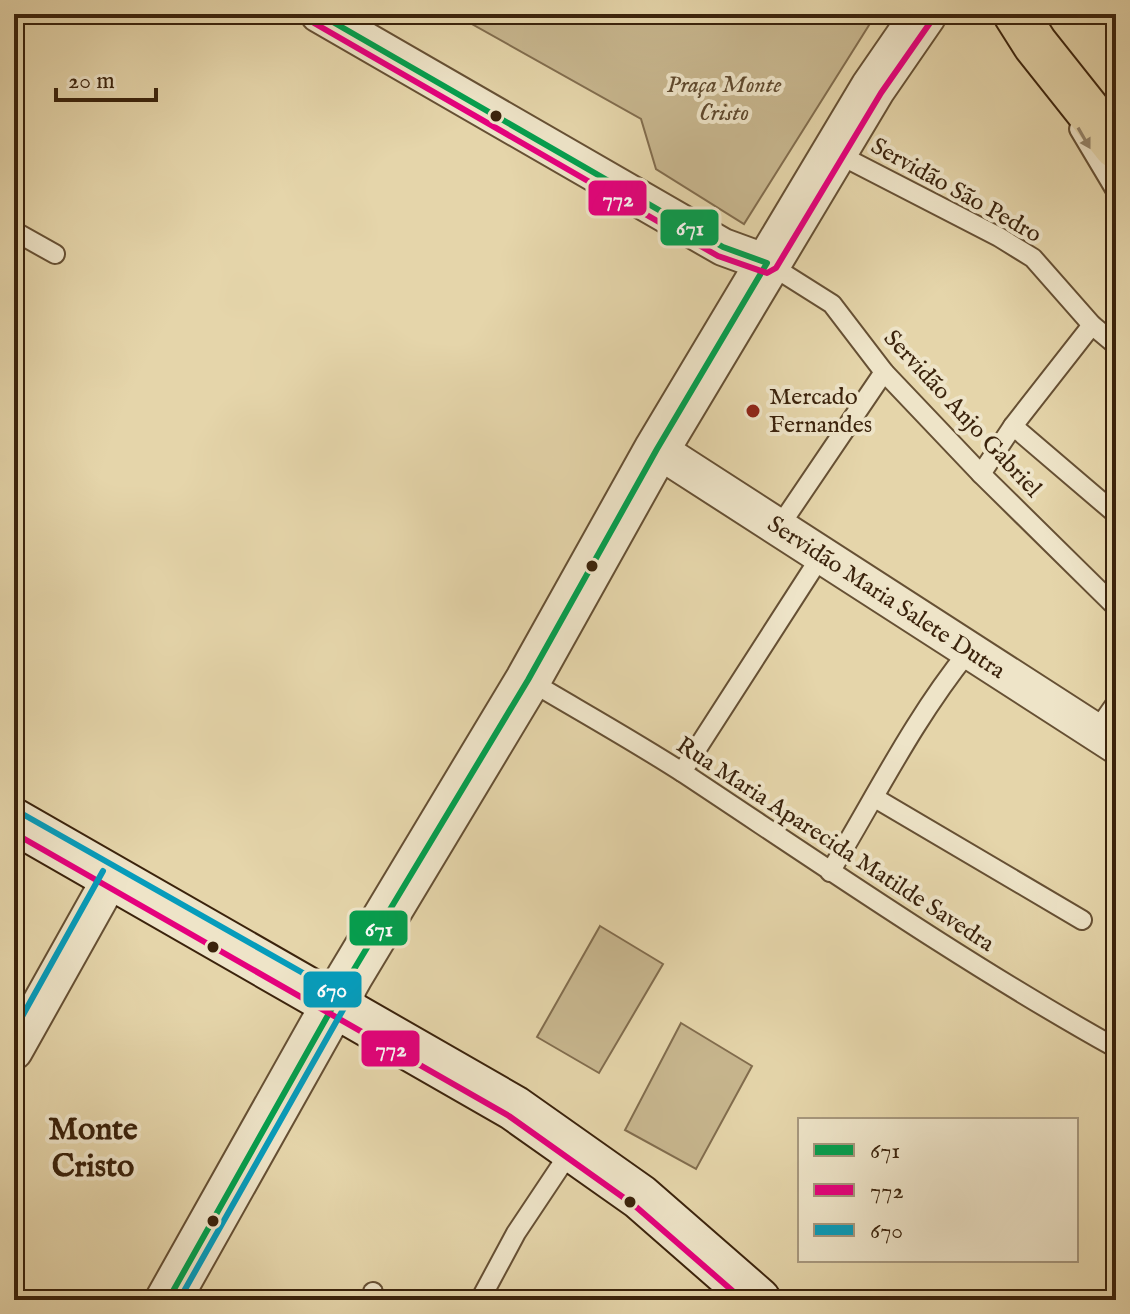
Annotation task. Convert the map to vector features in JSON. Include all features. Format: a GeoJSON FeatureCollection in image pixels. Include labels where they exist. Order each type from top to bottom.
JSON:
{"type":"FeatureCollection","features":[{"type":"Feature","properties":{"kind":"main road"},"geometry":{"type":"LineString","coordinates":[[1026,29],[1116,146]]}},
{"type":"Feature","properties":{"kind":"street"},"geometry":{"type":"LineString","coordinates":[[319,14],[723,247],[767,263]]}},
{"type":"Feature","properties":{"kind":"street"},"geometry":{"type":"LineString","coordinates":[[168,1300],[335,1003],[528,680],[657,449],[873,88],[924,14]]}},
{"type":"Feature","properties":{"kind":"street","name":"Servidão Maria Salete Dutra"},"geometry":{"type":"LineString","coordinates":[[657,449],[1106,739]]}},
{"type":"Feature","properties":{"kind":"street"},"geometry":{"type":"LineString","coordinates":[[14,821],[514,1108],[640,1197],[758,1300]]}},
{"type":"Feature","properties":{"kind":"street"},"geometry":{"type":"LineString","coordinates":[[14,1051],[112,876]]}},
{"type":"Feature","properties":{"kind":"lane"},"geometry":{"type":"LineString","coordinates":[[1026,29],[1080,133],[1116,191]]}},
{"type":"Feature","properties":{"kind":"lane","name":"Servidão São Pedro"},"geometry":{"type":"LineString","coordinates":[[834,152],[999,237],[1033,258],[1092,325],[1116,345]]}},
{"type":"Feature","properties":{"kind":"lane"},"geometry":{"type":"LineString","coordinates":[[14,231],[55,254]]}},
{"type":"Feature","properties":{"kind":"lane","name":"Servidão Anjo Gabriel"},"geometry":{"type":"LineString","coordinates":[[767,263],[832,304],[884,372],[981,474],[1116,607]]}},
{"type":"Feature","properties":{"kind":"lane"},"geometry":{"type":"LineString","coordinates":[[981,474],[1013,426],[1092,325]]}},
{"type":"Feature","properties":{"kind":"lane"},"geometry":{"type":"LineString","coordinates":[[779,527],[884,372]]}},
{"type":"Feature","properties":{"kind":"lane"},"geometry":{"type":"LineString","coordinates":[[1013,426],[1116,514]]}},
{"type":"Feature","properties":{"kind":"lane"},"geometry":{"type":"LineString","coordinates":[[682,772],[821,556]]}},
{"type":"Feature","properties":{"kind":"lane"},"geometry":{"type":"LineString","coordinates":[[830,872],[902,746],[968,652]]}},
{"type":"Feature","properties":{"kind":"lane","name":"Rua Maria Aparecida Matilde Savedra"},"geometry":{"type":"LineString","coordinates":[[528,680],[682,772],[830,872],[1034,1002],[1116,1048]]}},
{"type":"Feature","properties":{"kind":"lane"},"geometry":{"type":"LineString","coordinates":[[1106,739],[1116,703]]}},
{"type":"Feature","properties":{"kind":"lane"},"geometry":{"type":"LineString","coordinates":[[875,798],[1082,920]]}},
{"type":"Feature","properties":{"kind":"lane"},"geometry":{"type":"LineString","coordinates":[[480,1300],[516,1233],[572,1147]]}},
{"type":"Feature","properties":{"kind":"green space","name":"Praça Monte Cristo"},"geometry":{"type":"Polygon","coordinates":[[[454,14],[876,14],[744,224],[656,169],[641,119],[454,14]]]}},
{"type":"Feature","properties":{"kind":"green space"},"geometry":{"type":"Polygon","coordinates":[[[600,926],[663,964],[599,1073],[537,1037],[600,926]]]}},
{"type":"Feature","properties":{"kind":"green space"},"geometry":{"type":"Polygon","coordinates":[[[681,1023],[752,1066],[696,1169],[625,1130],[681,1023]]]}},
{"type":"Feature","properties":{"kind":"transit line","name":"671"},"geometry":{"type":"LineString","coordinates":[[168,1300],[350,976],[528,680],[657,449],[767,263],[723,247],[319,14]]}},
{"type":"Feature","properties":{"kind":"transit line","name":"772"},"geometry":{"type":"LineString","coordinates":[[314,23],[718,256],[767,273],[776,268],[881,93],[932,20]]}},
{"type":"Feature","properties":{"kind":"transit line","name":"670"},"geometry":{"type":"LineString","coordinates":[[19,812],[340,994],[345,1000],[344,1008],[179,1300]]}},
{"type":"Feature","properties":{"kind":"transit line","name":"772"},"geometry":{"type":"LineString","coordinates":[[14,833],[509,1116],[634,1205],[743,1300]]}},
{"type":"Feature","properties":{"kind":"transit line","name":"670"},"geometry":{"type":"LineString","coordinates":[[14,1031],[103,871]]}},
{"type":"Feature","properties":{"kind":"place","name":"Mercado Fernandes"},"geometry":{"type":"Point","coordinates":[753,411]}},
{"type":"Feature","properties":{"kind":"district","name":"Monte Cristo"},"geometry":{"type":"Point","coordinates":[93,1148]}}]}
